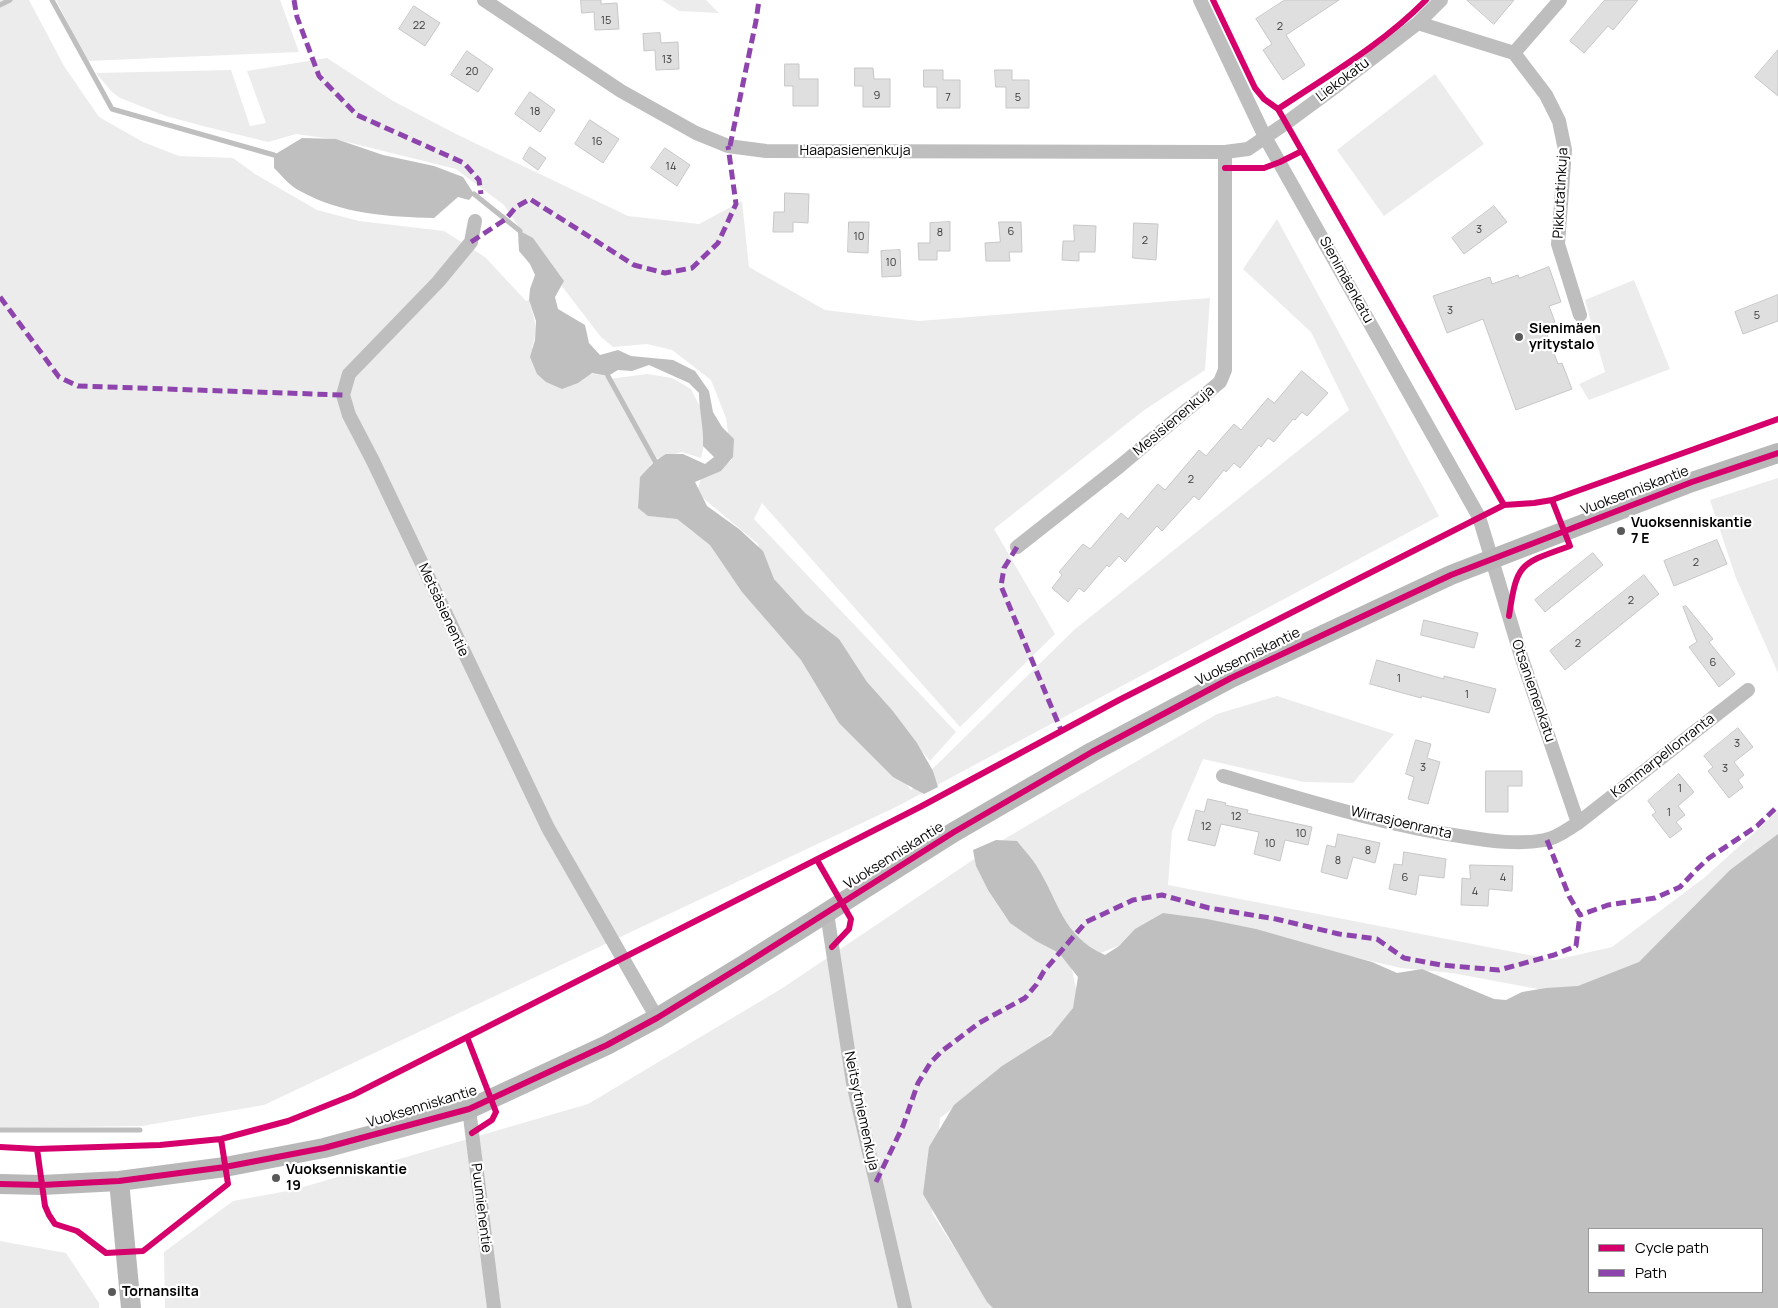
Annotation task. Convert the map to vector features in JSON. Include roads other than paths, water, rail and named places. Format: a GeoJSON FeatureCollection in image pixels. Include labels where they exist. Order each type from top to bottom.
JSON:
{"type":"FeatureCollection","features":[{"type":"Feature","properties":{"kind":"street","name":"Haapasienenkuja"},"geometry":{"type":"LineString","coordinates":[[484,0],[621,91],[696,133],[728,146],[766,151],[1225,152],[1248,148],[1265,137]]}},
{"type":"Feature","properties":{"kind":"street","name":"Sienimäenkatu"},"geometry":{"type":"LineString","coordinates":[[1200,0],[1265,137],[1479,517],[1490,560]]}},
{"type":"Feature","properties":{"kind":"street","name":"Liekokatu"},"geometry":{"type":"LineString","coordinates":[[1265,137],[1340,84],[1418,23],[1441,0]]}},
{"type":"Feature","properties":{"kind":"street"},"geometry":{"type":"LineString","coordinates":[[1418,23],[1514,53],[1560,0]]}},
{"type":"Feature","properties":{"kind":"street","name":"Pikkutatinkuja"},"geometry":{"type":"LineString","coordinates":[[1514,53],[1546,95],[1559,121],[1565,150],[1558,244],[1580,314]]}},
{"type":"Feature","properties":{"kind":"street","name":"Mesisienenkuja"},"geometry":{"type":"LineString","coordinates":[[1017,547],[1120,466],[1220,382],[1225,370],[1225,152]]}},
{"type":"Feature","properties":{"kind":"street","name":"Metsäsienentie"},"geometry":{"type":"LineString","coordinates":[[475,221],[471,242],[438,282],[349,374],[343,395],[349,415],[373,461],[548,828],[657,1018]]}},
{"type":"Feature","properties":{"kind":"street","name":"Vuoksenniskantie"},"geometry":{"type":"LineString","coordinates":[[0,1184],[42,1185],[119,1182],[225,1167],[324,1148],[469,1109],[607,1045],[657,1018],[954,832],[1092,752],[1231,678],[1425,586],[1692,482],[1778,453]]}},
{"type":"Feature","properties":{"kind":"street","name":"Otsaniemenkatu"},"geometry":{"type":"LineString","coordinates":[[1490,560],[1578,823]]}},
{"type":"Feature","properties":{"kind":"street","name":"Kammarpellonranta"},"geometry":{"type":"LineString","coordinates":[[1578,823],[1748,690]]}},
{"type":"Feature","properties":{"kind":"street","name":"Wirrasjoenranta"},"geometry":{"type":"LineString","coordinates":[[1223,776],[1303,800],[1390,822],[1444,834],[1489,840],[1523,843],[1547,840],[1578,823]]}},
{"type":"Feature","properties":{"kind":"street","name":"Neitsytniemenkuja"},"geometry":{"type":"LineString","coordinates":[[827,913],[853,1084],[905,1308]]}},
{"type":"Feature","properties":{"kind":"street","name":"Puumiehentie"},"geometry":{"type":"LineString","coordinates":[[469,1109],[494,1308]]}},
{"type":"Feature","properties":{"kind":"street"},"geometry":{"type":"LineString","coordinates":[[119,1182],[131,1308]]}},
{"type":"Feature","properties":{"kind":"waterway"},"geometry":{"type":"LineString","coordinates":[[0,5],[10,0]]}},
{"type":"Feature","properties":{"kind":"waterway"},"geometry":{"type":"LineString","coordinates":[[52,0],[112,109],[274,155]]}},
{"type":"Feature","properties":{"kind":"waterway"},"geometry":{"type":"LineString","coordinates":[[474,194],[520,231]]}},
{"type":"Feature","properties":{"kind":"waterway"},"geometry":{"type":"LineString","coordinates":[[608,376],[655,461]]}},
{"type":"Feature","properties":{"kind":"waterway"},"geometry":{"type":"LineString","coordinates":[[0,1130],[140,1130]]}},
{"type":"Feature","properties":{"kind":"place","name":"Sienimäen yritystalo"},"geometry":{"type":"Point","coordinates":[1519,337]}},
{"type":"Feature","properties":{"kind":"place","name":"Vuoksenniskantie 7 E"},"geometry":{"type":"Point","coordinates":[1621,531]}},
{"type":"Feature","properties":{"kind":"place","name":"Vuoksenniskantie 19"},"geometry":{"type":"Point","coordinates":[276,1178]}},
{"type":"Feature","properties":{"kind":"place","name":"Tornansilta"},"geometry":{"type":"Point","coordinates":[112,1292]}}]}
